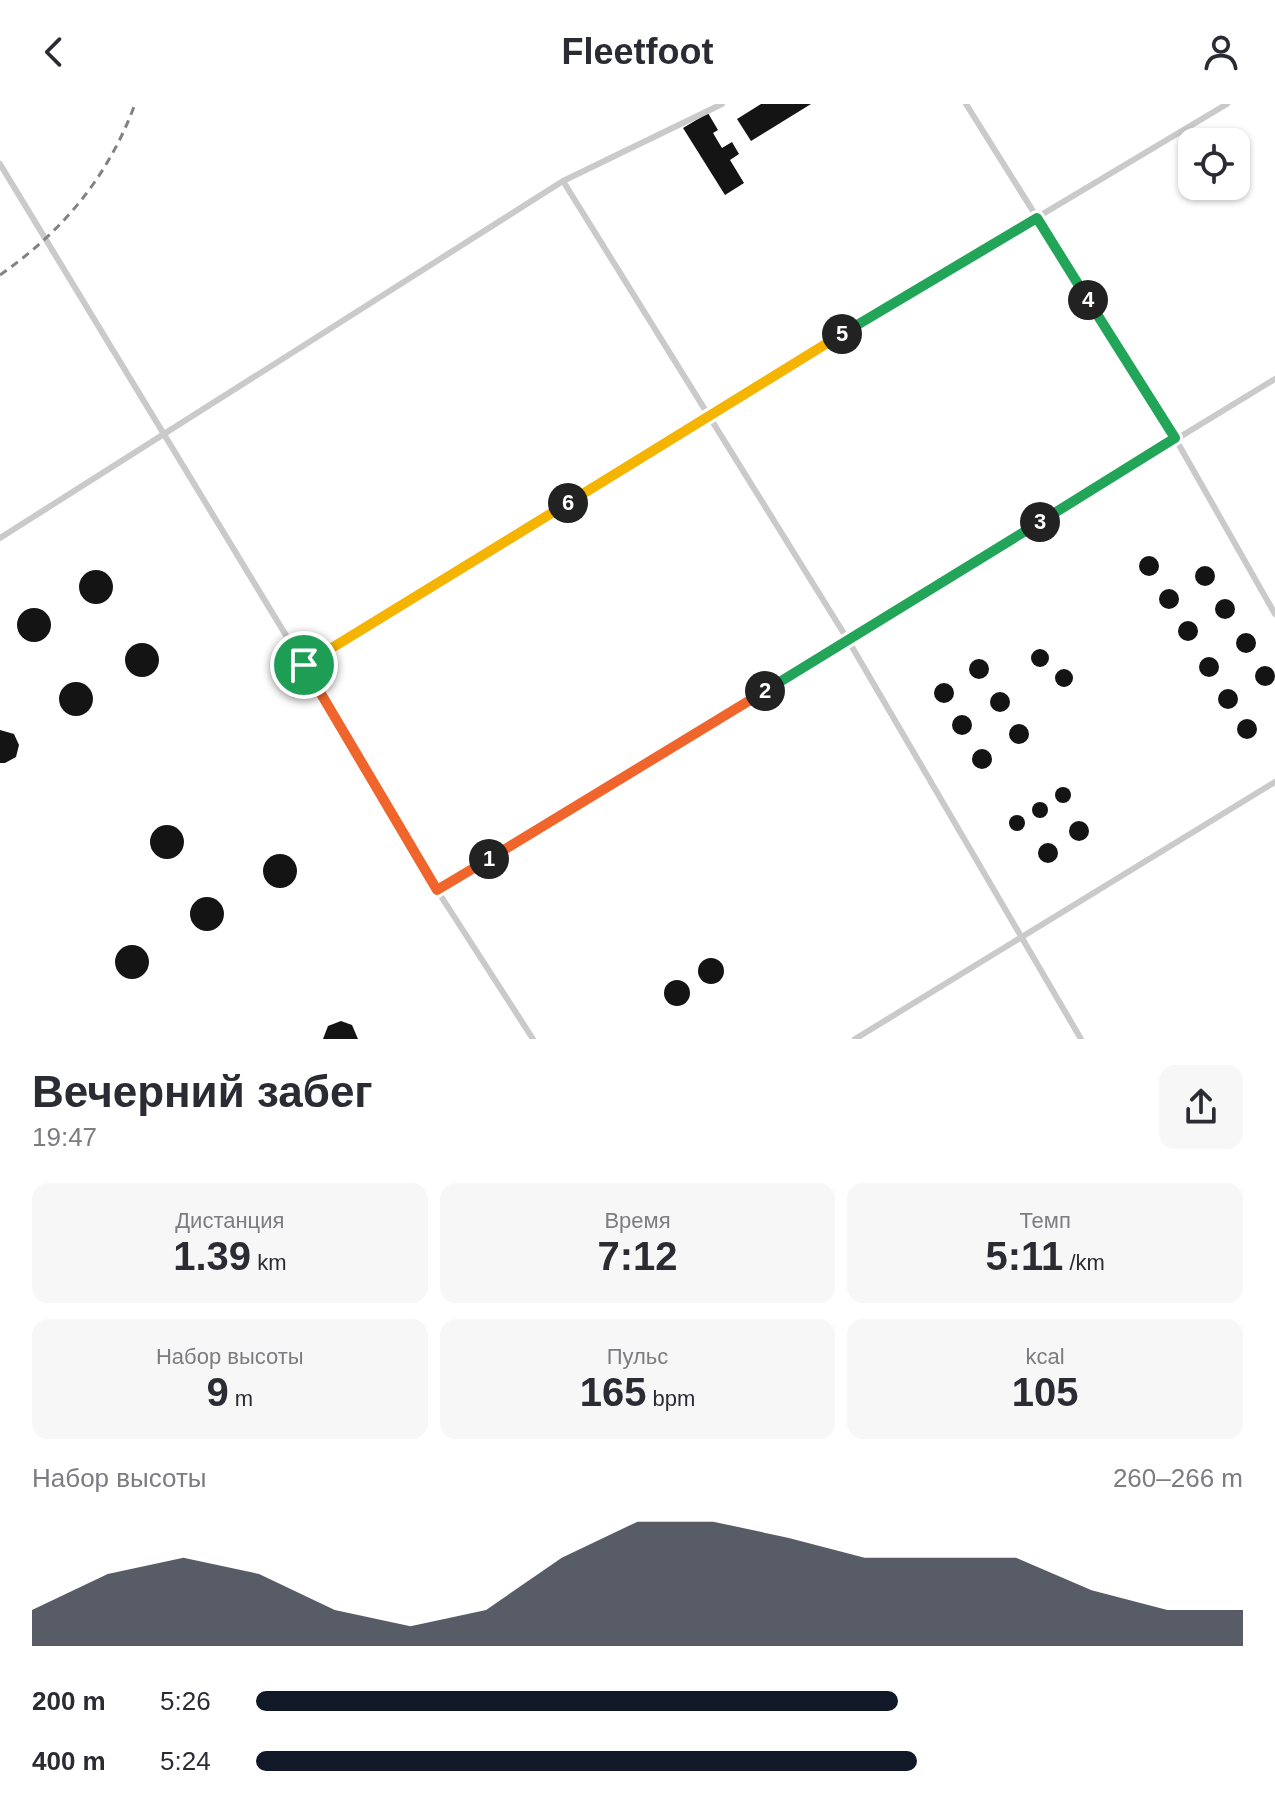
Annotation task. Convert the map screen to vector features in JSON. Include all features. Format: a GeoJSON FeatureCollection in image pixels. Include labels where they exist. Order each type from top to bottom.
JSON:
{"type":"FeatureCollection","features":[{"type":"Feature","properties":{"kind":"lane"},"geometry":{"type":"LineString","coordinates":[[0,538],[164,437],[563,181],[722,104]]}},
{"type":"Feature","properties":{"kind":"lane"},"geometry":{"type":"LineString","coordinates":[[966,104],[1175,438],[1275,614]]}},
{"type":"Feature","properties":{"kind":"lane"},"geometry":{"type":"LineString","coordinates":[[304,665],[1227,104]]}},
{"type":"Feature","properties":{"kind":"lane"},"geometry":{"type":"LineString","coordinates":[[0,164],[437,890],[533,1039]]}},
{"type":"Feature","properties":{"kind":"lane"},"geometry":{"type":"LineString","coordinates":[[563,181],[712,415],[848,640],[1081,1039]]}},
{"type":"Feature","properties":{"kind":"lane"},"geometry":{"type":"LineString","coordinates":[[437,890],[1275,379]]}},
{"type":"Feature","properties":{"kind":"lane"},"geometry":{"type":"LineString","coordinates":[[855,1039],[1275,782]]}},
{"type":"Feature","properties":{"kind":"building"},"geometry":{"type":"Polygon","coordinates":[[[761,104],[811,104],[751,141],[737,119],[761,104]]]}},
{"type":"Feature","properties":{"kind":"building"},"geometry":{"type":"Polygon","coordinates":[[[708,113],[718,130],[713,133],[722,148],[732,142],[739,154],[730,160],[744,183],[725,195],[683,128],[708,113]]]}},
{"type":"Feature","properties":{"kind":"building"},"geometry":{"type":"Polygon","coordinates":[[[1149,556],[1156,559],[1159,566],[1156,573],[1149,576],[1142,573],[1139,566],[1142,559],[1149,556]]]}},
{"type":"Feature","properties":{"kind":"building"},"geometry":{"type":"Polygon","coordinates":[[[1205,566],[1212,569],[1215,576],[1212,583],[1205,586],[1198,583],[1195,576],[1198,569],[1205,566]]]}},
{"type":"Feature","properties":{"kind":"building"},"geometry":{"type":"Polygon","coordinates":[[[96,570],[108,575],[113,587],[108,599],[96,604],[84,599],[79,587],[84,575],[96,570]]]}},
{"type":"Feature","properties":{"kind":"building"},"geometry":{"type":"Polygon","coordinates":[[[1169,589],[1176,592],[1179,599],[1176,606],[1169,609],[1162,606],[1159,599],[1162,592],[1169,589]]]}},
{"type":"Feature","properties":{"kind":"building"},"geometry":{"type":"Polygon","coordinates":[[[1225,599],[1232,602],[1235,609],[1232,616],[1225,619],[1218,616],[1215,609],[1218,602],[1225,599]]]}},
{"type":"Feature","properties":{"kind":"building"},"geometry":{"type":"Polygon","coordinates":[[[34,608],[46,613],[51,625],[46,637],[34,642],[22,637],[17,625],[22,613],[34,608]]]}},
{"type":"Feature","properties":{"kind":"building"},"geometry":{"type":"Polygon","coordinates":[[[1188,621],[1195,624],[1198,631],[1195,638],[1188,641],[1181,638],[1178,631],[1181,624],[1188,621]]]}},
{"type":"Feature","properties":{"kind":"building"},"geometry":{"type":"Polygon","coordinates":[[[1246,633],[1253,636],[1256,643],[1253,650],[1246,653],[1239,650],[1236,643],[1239,636],[1246,633]]]}},
{"type":"Feature","properties":{"kind":"building"},"geometry":{"type":"Polygon","coordinates":[[[142,643],[154,648],[159,660],[154,672],[142,677],[130,672],[125,660],[130,648],[142,643]]]}},
{"type":"Feature","properties":{"kind":"building"},"geometry":{"type":"Polygon","coordinates":[[[1040,649],[1049,658],[1040,667],[1031,658],[1040,649]]]}},
{"type":"Feature","properties":{"kind":"building"},"geometry":{"type":"Polygon","coordinates":[[[1209,657],[1216,660],[1219,667],[1216,674],[1209,677],[1202,674],[1199,667],[1202,660],[1209,657]]]}},
{"type":"Feature","properties":{"kind":"building"},"geometry":{"type":"Polygon","coordinates":[[[975,659],[983,659],[989,669],[983,679],[975,679],[969,673],[969,665],[975,659]]]}},
{"type":"Feature","properties":{"kind":"building"},"geometry":{"type":"Polygon","coordinates":[[[1265,666],[1272,669],[1275,676],[1272,683],[1265,686],[1258,683],[1255,676],[1258,669],[1265,666]]]}},
{"type":"Feature","properties":{"kind":"building"},"geometry":{"type":"Polygon","coordinates":[[[1064,669],[1073,678],[1064,687],[1055,678],[1064,669]]]}},
{"type":"Feature","properties":{"kind":"building"},"geometry":{"type":"Polygon","coordinates":[[[76,682],[88,687],[93,699],[88,711],[76,716],[64,711],[59,699],[64,687],[76,682]]]}},
{"type":"Feature","properties":{"kind":"building"},"geometry":{"type":"Polygon","coordinates":[[[940,683],[948,683],[954,693],[948,703],[940,703],[934,697],[934,689],[940,683]]]}},
{"type":"Feature","properties":{"kind":"building"},"geometry":{"type":"Polygon","coordinates":[[[1228,689],[1235,692],[1238,699],[1235,706],[1228,709],[1221,706],[1218,699],[1221,692],[1228,689]]]}},
{"type":"Feature","properties":{"kind":"building"},"geometry":{"type":"Polygon","coordinates":[[[996,692],[1004,692],[1010,702],[1004,712],[996,712],[990,706],[990,698],[996,692]]]}},
{"type":"Feature","properties":{"kind":"building"},"geometry":{"type":"Polygon","coordinates":[[[958,715],[966,715],[972,725],[966,735],[958,735],[952,729],[952,721],[958,715]]]}},
{"type":"Feature","properties":{"kind":"building"},"geometry":{"type":"Polygon","coordinates":[[[1247,719],[1254,722],[1257,729],[1254,736],[1247,739],[1240,736],[1237,729],[1240,722],[1247,719]]]}},
{"type":"Feature","properties":{"kind":"building"},"geometry":{"type":"Polygon","coordinates":[[[1015,724],[1023,724],[1029,734],[1023,744],[1015,744],[1009,738],[1009,730],[1015,724]]]}},
{"type":"Feature","properties":{"kind":"building"},"geometry":{"type":"Polygon","coordinates":[[[0,730],[14,734],[19,745],[16,757],[5,763],[0,763],[0,730]]]}},
{"type":"Feature","properties":{"kind":"building"},"geometry":{"type":"Polygon","coordinates":[[[978,749],[986,749],[992,759],[986,769],[978,769],[972,763],[972,755],[978,749]]]}},
{"type":"Feature","properties":{"kind":"building"},"geometry":{"type":"Polygon","coordinates":[[[1063,787],[1071,795],[1063,803],[1055,795],[1063,787]]]}},
{"type":"Feature","properties":{"kind":"building"},"geometry":{"type":"Polygon","coordinates":[[[1040,802],[1048,810],[1040,818],[1032,810],[1040,802]]]}},
{"type":"Feature","properties":{"kind":"building"},"geometry":{"type":"Polygon","coordinates":[[[1017,815],[1025,823],[1017,831],[1009,823],[1017,815]]]}},
{"type":"Feature","properties":{"kind":"building"},"geometry":{"type":"Polygon","coordinates":[[[1075,821],[1083,821],[1089,831],[1083,841],[1075,841],[1069,835],[1069,827],[1075,821]]]}},
{"type":"Feature","properties":{"kind":"building"},"geometry":{"type":"Polygon","coordinates":[[[167,825],[179,830],[184,842],[179,854],[167,859],[155,854],[150,842],[155,830],[167,825]]]}},
{"type":"Feature","properties":{"kind":"building"},"geometry":{"type":"Polygon","coordinates":[[[1044,843],[1052,843],[1058,853],[1052,863],[1044,863],[1038,857],[1038,849],[1044,843]]]}},
{"type":"Feature","properties":{"kind":"building"},"geometry":{"type":"Polygon","coordinates":[[[280,854],[292,859],[297,871],[292,883],[280,888],[268,883],[263,871],[268,859],[280,854]]]}},
{"type":"Feature","properties":{"kind":"building"},"geometry":{"type":"Polygon","coordinates":[[[207,897],[219,902],[224,914],[219,926],[207,931],[195,926],[190,914],[195,902],[207,897]]]}},
{"type":"Feature","properties":{"kind":"building"},"geometry":{"type":"Polygon","coordinates":[[[132,945],[144,950],[149,962],[144,974],[132,979],[120,974],[115,962],[120,950],[132,945]]]}},
{"type":"Feature","properties":{"kind":"building"},"geometry":{"type":"Polygon","coordinates":[[[711,958],[720,962],[724,971],[720,980],[711,984],[702,980],[698,971],[702,962],[711,958]]]}},
{"type":"Feature","properties":{"kind":"building"},"geometry":{"type":"Polygon","coordinates":[[[677,980],[686,984],[690,993],[686,1002],[677,1006],[668,1002],[664,993],[668,984],[677,980]]]}},
{"type":"Feature","properties":{"kind":"building"},"geometry":{"type":"Polygon","coordinates":[[[341,1021],[352,1025],[358,1039],[323,1039],[328,1026],[341,1021]]]}},
{"type":"Feature","properties":{"kind":"railway"},"geometry":{"type":"LineString","coordinates":[[0,275],[44,240],[81,200],[111,155],[135,104]]}},
{"type":"Feature","properties":{"kind":"route"},"geometry":{"type":"LineString","coordinates":[[1037,218],[1175,438],[437,890],[304,665],[1037,218]]}}]}
